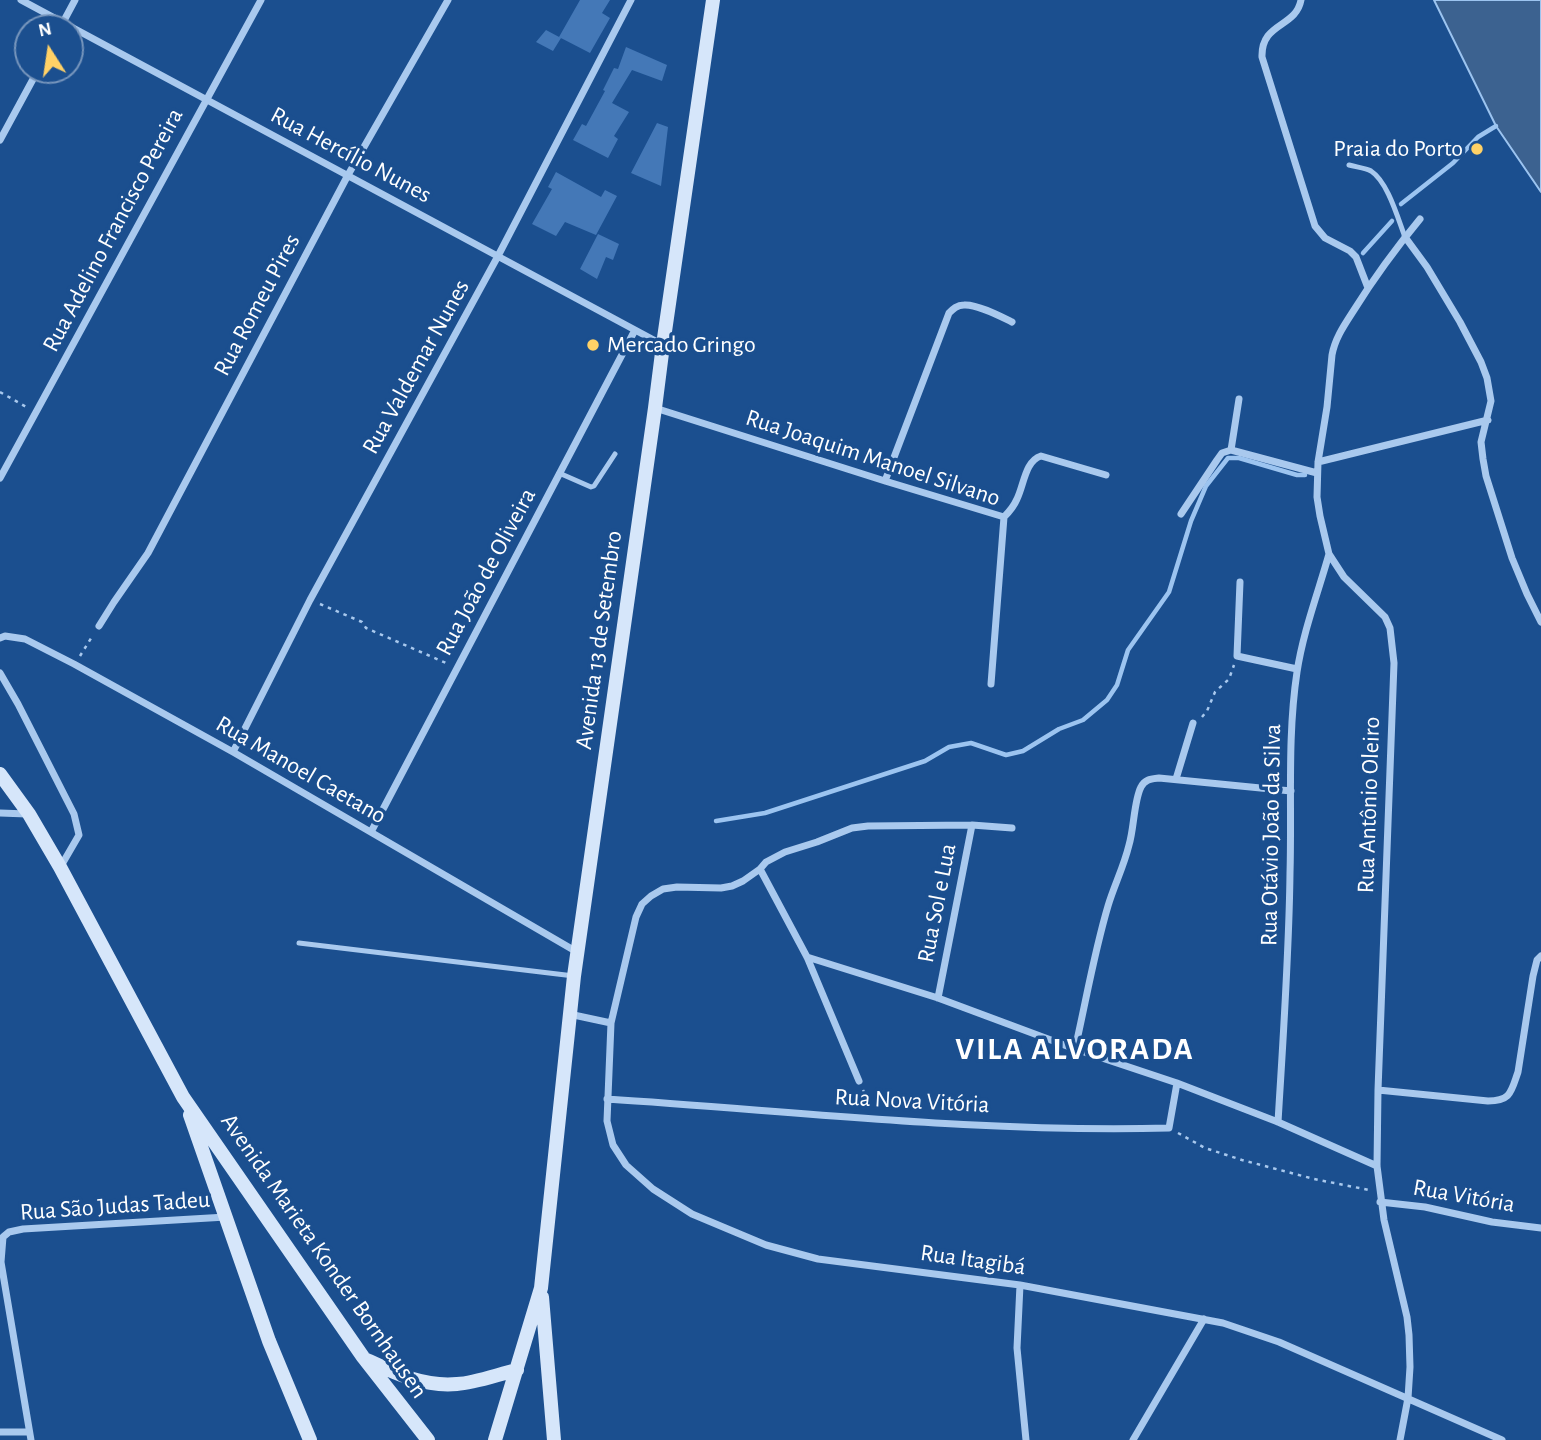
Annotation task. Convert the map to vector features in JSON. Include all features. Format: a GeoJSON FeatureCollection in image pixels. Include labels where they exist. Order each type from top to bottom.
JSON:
{"type":"FeatureCollection","features":[{"type":"Feature","properties":{"kind":"main road","name":"Avenida 13 de Setembro"},"geometry":{"type":"LineString","coordinates":[[495,1440],[541,1288],[577,952],[713,0]]}},
{"type":"Feature","properties":{"kind":"main road","name":"Avenida Marieta Konder Bornhausen"},"geometry":{"type":"LineString","coordinates":[[0,774],[29,814],[60,866],[183,1097],[363,1357],[428,1440]]}},
{"type":"Feature","properties":{"kind":"main road","name":"Avenida Marieta Konder Bornhausen"},"geometry":{"type":"LineString","coordinates":[[183,1097],[268,1341],[310,1440]]}},
{"type":"Feature","properties":{"kind":"main road","name":"Avenida 13 de Setembro"},"geometry":{"type":"LineString","coordinates":[[541,1288],[554,1440]]}},
{"type":"Feature","properties":{"kind":"main road"},"geometry":{"type":"LineString","coordinates":[[363,1357],[398,1375],[425,1382],[458,1384],[517,1370]]}},
{"type":"Feature","properties":{"kind":"street","name":"Rua Hercílio Nunes"},"geometry":{"type":"LineString","coordinates":[[22,0],[44,14]]}},
{"type":"Feature","properties":{"kind":"street","name":"Rua Adelino Francisco Pereira"},"geometry":{"type":"LineString","coordinates":[[0,478],[261,0]]}},
{"type":"Feature","properties":{"kind":"street","name":"Rua Romeu Pires"},"geometry":{"type":"LineString","coordinates":[[99,626],[149,553],[348,175],[448,0]]}},
{"type":"Feature","properties":{"kind":"street","name":"Rua Valdemar Nunes"},"geometry":{"type":"LineString","coordinates":[[233,752],[310,600],[498,256],[631,0]]}},
{"type":"Feature","properties":{"kind":"street"},"geometry":{"type":"LineString","coordinates":[[1301,0],[1296,13],[1269,33],[1263,42],[1262,57],[1315,226],[1325,238],[1356,257],[1368,288]]}},
{"type":"Feature","properties":{"kind":"street","name":"Rua Hercílio Nunes"},"geometry":{"type":"LineString","coordinates":[[84,36],[663,345]]}},
{"type":"Feature","properties":{"kind":"street"},"geometry":{"type":"LineString","coordinates":[[0,139],[30,84]]}},
{"type":"Feature","properties":{"kind":"street","name":"Rua Antônio Oleiro"},"geometry":{"type":"LineString","coordinates":[[1400,1440],[1408,1398],[1410,1367],[1407,1317],[1380,1202],[1377,1166],[1393,642],[1384,617],[1344,577],[1329,554],[1320,516],[1317,473],[1334,346],[1338,336],[1368,288],[1420,219]]}},
{"type":"Feature","properties":{"kind":"street"},"geometry":{"type":"LineString","coordinates":[[1405,237],[1427,267],[1460,322],[1487,378],[1491,401],[1482,442],[1486,476],[1512,558],[1541,622]]}},
{"type":"Feature","properties":{"kind":"street"},"geometry":{"type":"LineString","coordinates":[[885,481],[949,313],[963,305],[1012,322]]}},
{"type":"Feature","properties":{"kind":"street","name":"Rua João de Oliveira"},"geometry":{"type":"LineString","coordinates":[[371,832],[635,330]]}},
{"type":"Feature","properties":{"kind":"street"},"geometry":{"type":"LineString","coordinates":[[1231,450],[1238,399]]}},
{"type":"Feature","properties":{"kind":"street","name":"Rua Joaquim Manoel Silvano"},"geometry":{"type":"LineString","coordinates":[[655,408],[1004,517],[991,684]]}},
{"type":"Feature","properties":{"kind":"street"},"geometry":{"type":"LineString","coordinates":[[1318,462],[1488,420]]}},
{"type":"Feature","properties":{"kind":"street"},"geometry":{"type":"LineString","coordinates":[[1181,514],[1222,453],[1231,450],[1317,473]]}},
{"type":"Feature","properties":{"kind":"street"},"geometry":{"type":"LineString","coordinates":[[1004,517],[1019,497],[1030,463],[1035,458],[1041,456],[1106,475]]}},
{"type":"Feature","properties":{"kind":"street","name":"Rua Otávio João da Silva"},"geometry":{"type":"LineString","coordinates":[[1278,1122],[1290,910],[1293,716],[1297,670],[1329,554]]}},
{"type":"Feature","properties":{"kind":"street"},"geometry":{"type":"LineString","coordinates":[[1240,582],[1237,656],[1297,670]]}},
{"type":"Feature","properties":{"kind":"street","name":"Rua Manoel Caetano"},"geometry":{"type":"LineString","coordinates":[[0,638],[5,636],[25,639],[75,664],[233,752],[577,952]]}},
{"type":"Feature","properties":{"kind":"street"},"geometry":{"type":"LineString","coordinates":[[0,673],[74,814],[79,835],[60,866]]}},
{"type":"Feature","properties":{"kind":"street"},"geometry":{"type":"LineString","coordinates":[[1176,779],[1193,723]]}},
{"type":"Feature","properties":{"kind":"street"},"geometry":{"type":"LineString","coordinates":[[1075,1049],[1105,915],[1132,835],[1139,791],[1143,783],[1150,779],[1176,779],[1291,791]]}},
{"type":"Feature","properties":{"kind":"street"},"geometry":{"type":"LineString","coordinates":[[0,813],[29,814]]}},
{"type":"Feature","properties":{"kind":"street"},"geometry":{"type":"LineString","coordinates":[[972,825],[1012,828]]}},
{"type":"Feature","properties":{"kind":"street","name":"Rua Sol e Lua"},"geometry":{"type":"LineString","coordinates":[[611,1023],[636,917],[642,904],[652,896],[663,889],[677,887],[732,886],[785,852],[852,828],[868,826],[972,825],[938,998]]}},
{"type":"Feature","properties":{"kind":"street"},"geometry":{"type":"LineString","coordinates":[[760,869],[807,957],[859,1081]]}},
{"type":"Feature","properties":{"kind":"street"},"geometry":{"type":"LineString","coordinates":[[1378,1090],[1488,1101],[1501,1101],[1507,1097],[1518,1072],[1533,976],[1541,956]]}},
{"type":"Feature","properties":{"kind":"street"},"geometry":{"type":"LineString","coordinates":[[807,957],[938,998],[1075,1049],[1177,1083],[1278,1122],[1377,1166]]}},
{"type":"Feature","properties":{"kind":"street"},"geometry":{"type":"LineString","coordinates":[[569,1014],[611,1023]]}},
{"type":"Feature","properties":{"kind":"street","name":"Rua Itagibá"},"geometry":{"type":"LineString","coordinates":[[611,1023],[607,1121],[613,1145],[626,1165],[653,1189],[692,1214],[766,1245],[818,1259],[1020,1285],[1223,1323],[1279,1342],[1502,1440]]}},
{"type":"Feature","properties":{"kind":"street"},"geometry":{"type":"LineString","coordinates":[[1169,1128],[1177,1083]]}},
{"type":"Feature","properties":{"kind":"street","name":"Rua Nova Vitória"},"geometry":{"type":"LineString","coordinates":[[607,1099],[877,1120],[1111,1130],[1169,1128]]}},
{"type":"Feature","properties":{"kind":"street","name":"Rua Vitória"},"geometry":{"type":"LineString","coordinates":[[1380,1202],[1541,1228]]}},
{"type":"Feature","properties":{"kind":"street","name":"Rua São Judas Tadeu"},"geometry":{"type":"LineString","coordinates":[[30,1436],[1,1262],[3,1237],[9,1232],[23,1229],[226,1217]]}},
{"type":"Feature","properties":{"kind":"street"},"geometry":{"type":"LineString","coordinates":[[1020,1285],[1017,1348],[1026,1440]]}},
{"type":"Feature","properties":{"kind":"street"},"geometry":{"type":"LineString","coordinates":[[1133,1440],[1204,1319]]}},
{"type":"Feature","properties":{"kind":"street"},"geometry":{"type":"LineString","coordinates":[[0,1432],[30,1436]]}},
{"type":"Feature","properties":{"kind":"lane"},"geometry":{"type":"LineString","coordinates":[[1349,165],[1371,171],[1382,183],[1405,237]]}},
{"type":"Feature","properties":{"kind":"lane"},"geometry":{"type":"LineString","coordinates":[[559,473],[594,486],[615,454]]}},
{"type":"Feature","properties":{"kind":"lane"},"geometry":{"type":"LineString","coordinates":[[299,943],[574,976]]}},
{"type":"Feature","properties":{"kind":"path"},"geometry":{"type":"LineString","coordinates":[[0,392],[36,413]]}},
{"type":"Feature","properties":{"kind":"path"},"geometry":{"type":"LineString","coordinates":[[310,600],[457,668]]}},
{"type":"Feature","properties":{"kind":"path"},"geometry":{"type":"LineString","coordinates":[[75,664],[99,626]]}},
{"type":"Feature","properties":{"kind":"path"},"geometry":{"type":"LineString","coordinates":[[1193,723],[1207,711],[1215,692],[1229,679],[1237,656]]}},
{"type":"Feature","properties":{"kind":"path"},"geometry":{"type":"LineString","coordinates":[[859,1081],[877,1120]]}},
{"type":"Feature","properties":{"kind":"path"},"geometry":{"type":"LineString","coordinates":[[1169,1128],[1217,1152],[1314,1179],[1379,1192]]}},
{"type":"Feature","properties":{"kind":"water"},"geometry":{"type":"Polygon","coordinates":[[[1434,0],[1541,0],[1541,192],[1496,126],[1434,0]]]}},
{"type":"Feature","properties":{"kind":"building"},"geometry":{"type":"Polygon","coordinates":[[[580,0],[610,0],[602,13],[610,18],[590,53],[559,37],[580,0]]]}},
{"type":"Feature","properties":{"kind":"building"},"geometry":{"type":"Polygon","coordinates":[[[546,30],[561,38],[553,51],[536,42],[546,30]]]}},
{"type":"Feature","properties":{"kind":"building"},"geometry":{"type":"Polygon","coordinates":[[[626,47],[667,65],[662,81],[632,70],[612,103],[629,112],[614,136],[618,139],[608,158],[573,140],[582,124],[586,126],[614,68],[618,69],[626,47]]]}},
{"type":"Feature","properties":{"kind":"building"},"geometry":{"type":"Polygon","coordinates":[[[657,123],[668,127],[661,186],[631,173],[657,123]]]}},
{"type":"Feature","properties":{"kind":"building"},"geometry":{"type":"Polygon","coordinates":[[[556,172],[601,197],[605,190],[617,196],[596,235],[565,222],[556,236],[532,224],[552,189],[548,187],[556,172]]]}},
{"type":"Feature","properties":{"kind":"building"},"geometry":{"type":"Polygon","coordinates":[[[598,234],[619,244],[613,260],[606,257],[597,279],[580,269],[598,234]]]}},
{"type":"Feature","properties":{"kind":"waterway"},"geometry":{"type":"LineString","coordinates":[[1401,204],[1453,163],[1478,137],[1496,126]]}},
{"type":"Feature","properties":{"kind":"waterway"},"geometry":{"type":"LineString","coordinates":[[1363,253],[1392,221]]}},
{"type":"Feature","properties":{"kind":"waterway"},"geometry":{"type":"LineString","coordinates":[[716,821],[765,813],[925,761],[949,747],[971,743],[1006,755],[1023,751],[1059,729],[1083,720],[1107,700],[1117,685],[1128,650],[1169,592],[1191,521],[1206,486],[1228,458],[1239,458],[1305,475]]}},
{"type":"Feature","properties":{"kind":"place","name":"Praia do Porto"},"geometry":{"type":"Point","coordinates":[1477,149]}},
{"type":"Feature","properties":{"kind":"place","name":"Mercado Gringo"},"geometry":{"type":"Point","coordinates":[593,345]}},
{"type":"Feature","properties":{"kind":"district","name":"VILA ALVORADA"},"geometry":{"type":"Point","coordinates":[1075,1049]}}]}
